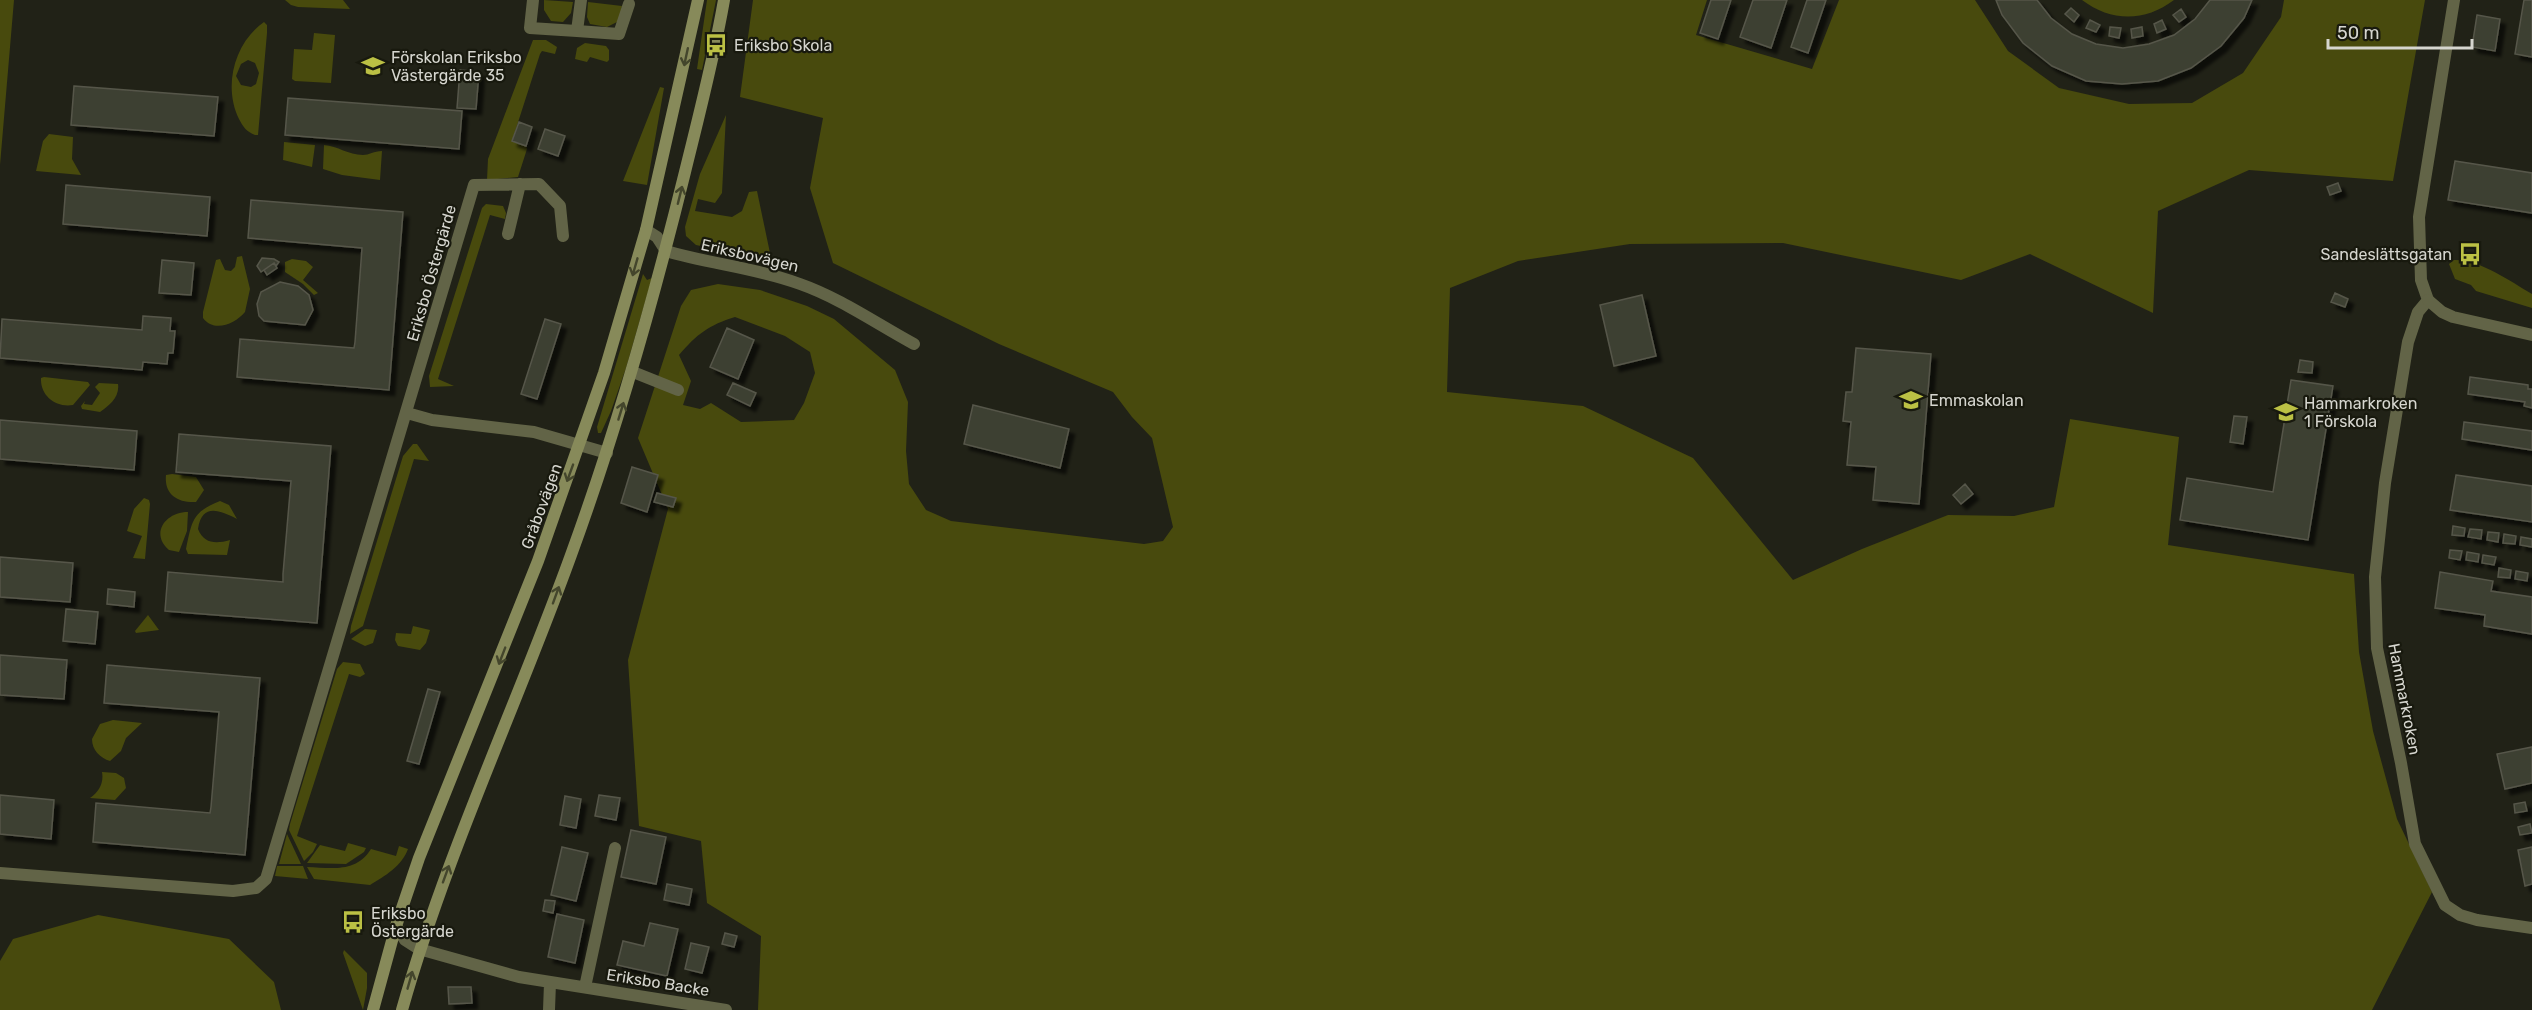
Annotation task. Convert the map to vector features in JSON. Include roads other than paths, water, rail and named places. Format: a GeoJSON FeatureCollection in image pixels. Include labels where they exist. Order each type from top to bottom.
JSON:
{"type":"FeatureCollection","features":[{"type":"Feature","properties":{"kind":"main road","name":"Gråbovägen"},"geometry":{"type":"LineString","coordinates":[[373,1010],[396,926],[419,858],[499,663],[580,446],[646,230],[698,0]]}},
{"type":"Feature","properties":{"kind":"main road"},"geometry":{"type":"LineString","coordinates":[[402,1010],[419,949],[479,788],[522,686],[608,453],[666,251],[716,45],[724,0]]}},
{"type":"Feature","properties":{"kind":"street"},"geometry":{"type":"LineString","coordinates":[[534,0],[530,28],[619,34],[629,4]]}},
{"type":"Feature","properties":{"kind":"street"},"geometry":{"type":"LineString","coordinates":[[577,31],[581,0]]}},
{"type":"Feature","properties":{"kind":"street"},"geometry":{"type":"LineString","coordinates":[[2454,0],[2419,217],[2421,280],[2428,300],[2442,312],[2532,335]]}},
{"type":"Feature","properties":{"kind":"street"},"geometry":{"type":"LineString","coordinates":[[508,234],[520,184]]}},
{"type":"Feature","properties":{"kind":"street","name":"Eriksbo Östergärde"},"geometry":{"type":"LineString","coordinates":[[0,873],[233,891],[256,888],[266,879],[474,185],[539,184],[560,206],[562,236]]}},
{"type":"Feature","properties":{"kind":"street"},"geometry":{"type":"LineString","coordinates":[[646,230],[657,237],[666,251]]}},
{"type":"Feature","properties":{"kind":"street","name":"Eriksbovägen"},"geometry":{"type":"LineString","coordinates":[[666,251],[802,284],[915,344]]}},
{"type":"Feature","properties":{"kind":"street","name":"Hammarkroken"},"geometry":{"type":"LineString","coordinates":[[2428,300],[2418,312],[2408,342],[2385,483],[2375,577],[2377,648],[2415,844],[2445,904],[2460,915],[2477,920],[2532,928]]}},
{"type":"Feature","properties":{"kind":"street"},"geometry":{"type":"LineString","coordinates":[[633,372],[678,390]]}},
{"type":"Feature","properties":{"kind":"street"},"geometry":{"type":"LineString","coordinates":[[407,413],[432,420],[534,432],[608,453]]}},
{"type":"Feature","properties":{"kind":"street","name":"Eriksbo Backe"},"geometry":{"type":"LineString","coordinates":[[585,987],[615,848]]}},
{"type":"Feature","properties":{"kind":"street","name":"Eriksbo Backe"},"geometry":{"type":"LineString","coordinates":[[396,926],[405,940],[419,949],[519,977],[726,1010]]}},
{"type":"Feature","properties":{"kind":"street"},"geometry":{"type":"LineString","coordinates":[[549,1010],[550,983]]}},
{"type":"Feature","properties":{"kind":"place","name":"Eriksbo Skola"},"geometry":{"type":"Point","coordinates":[716,45]}},
{"type":"Feature","properties":{"kind":"place","name":"Förskolan Eriksbo Västergärde 35"},"geometry":{"type":"Point","coordinates":[373,66]}},
{"type":"Feature","properties":{"kind":"place","name":"Sandeslättsgatan"},"geometry":{"type":"Point","coordinates":[2470,254]}},
{"type":"Feature","properties":{"kind":"place","name":"Emmaskolan"},"geometry":{"type":"Point","coordinates":[1911,400]}},
{"type":"Feature","properties":{"kind":"place","name":"Hammarkroken 1 Förskola"},"geometry":{"type":"Point","coordinates":[2286,412]}},
{"type":"Feature","properties":{"kind":"place","name":"Eriksbo Östergärde"},"geometry":{"type":"Point","coordinates":[353,922]}}]}
